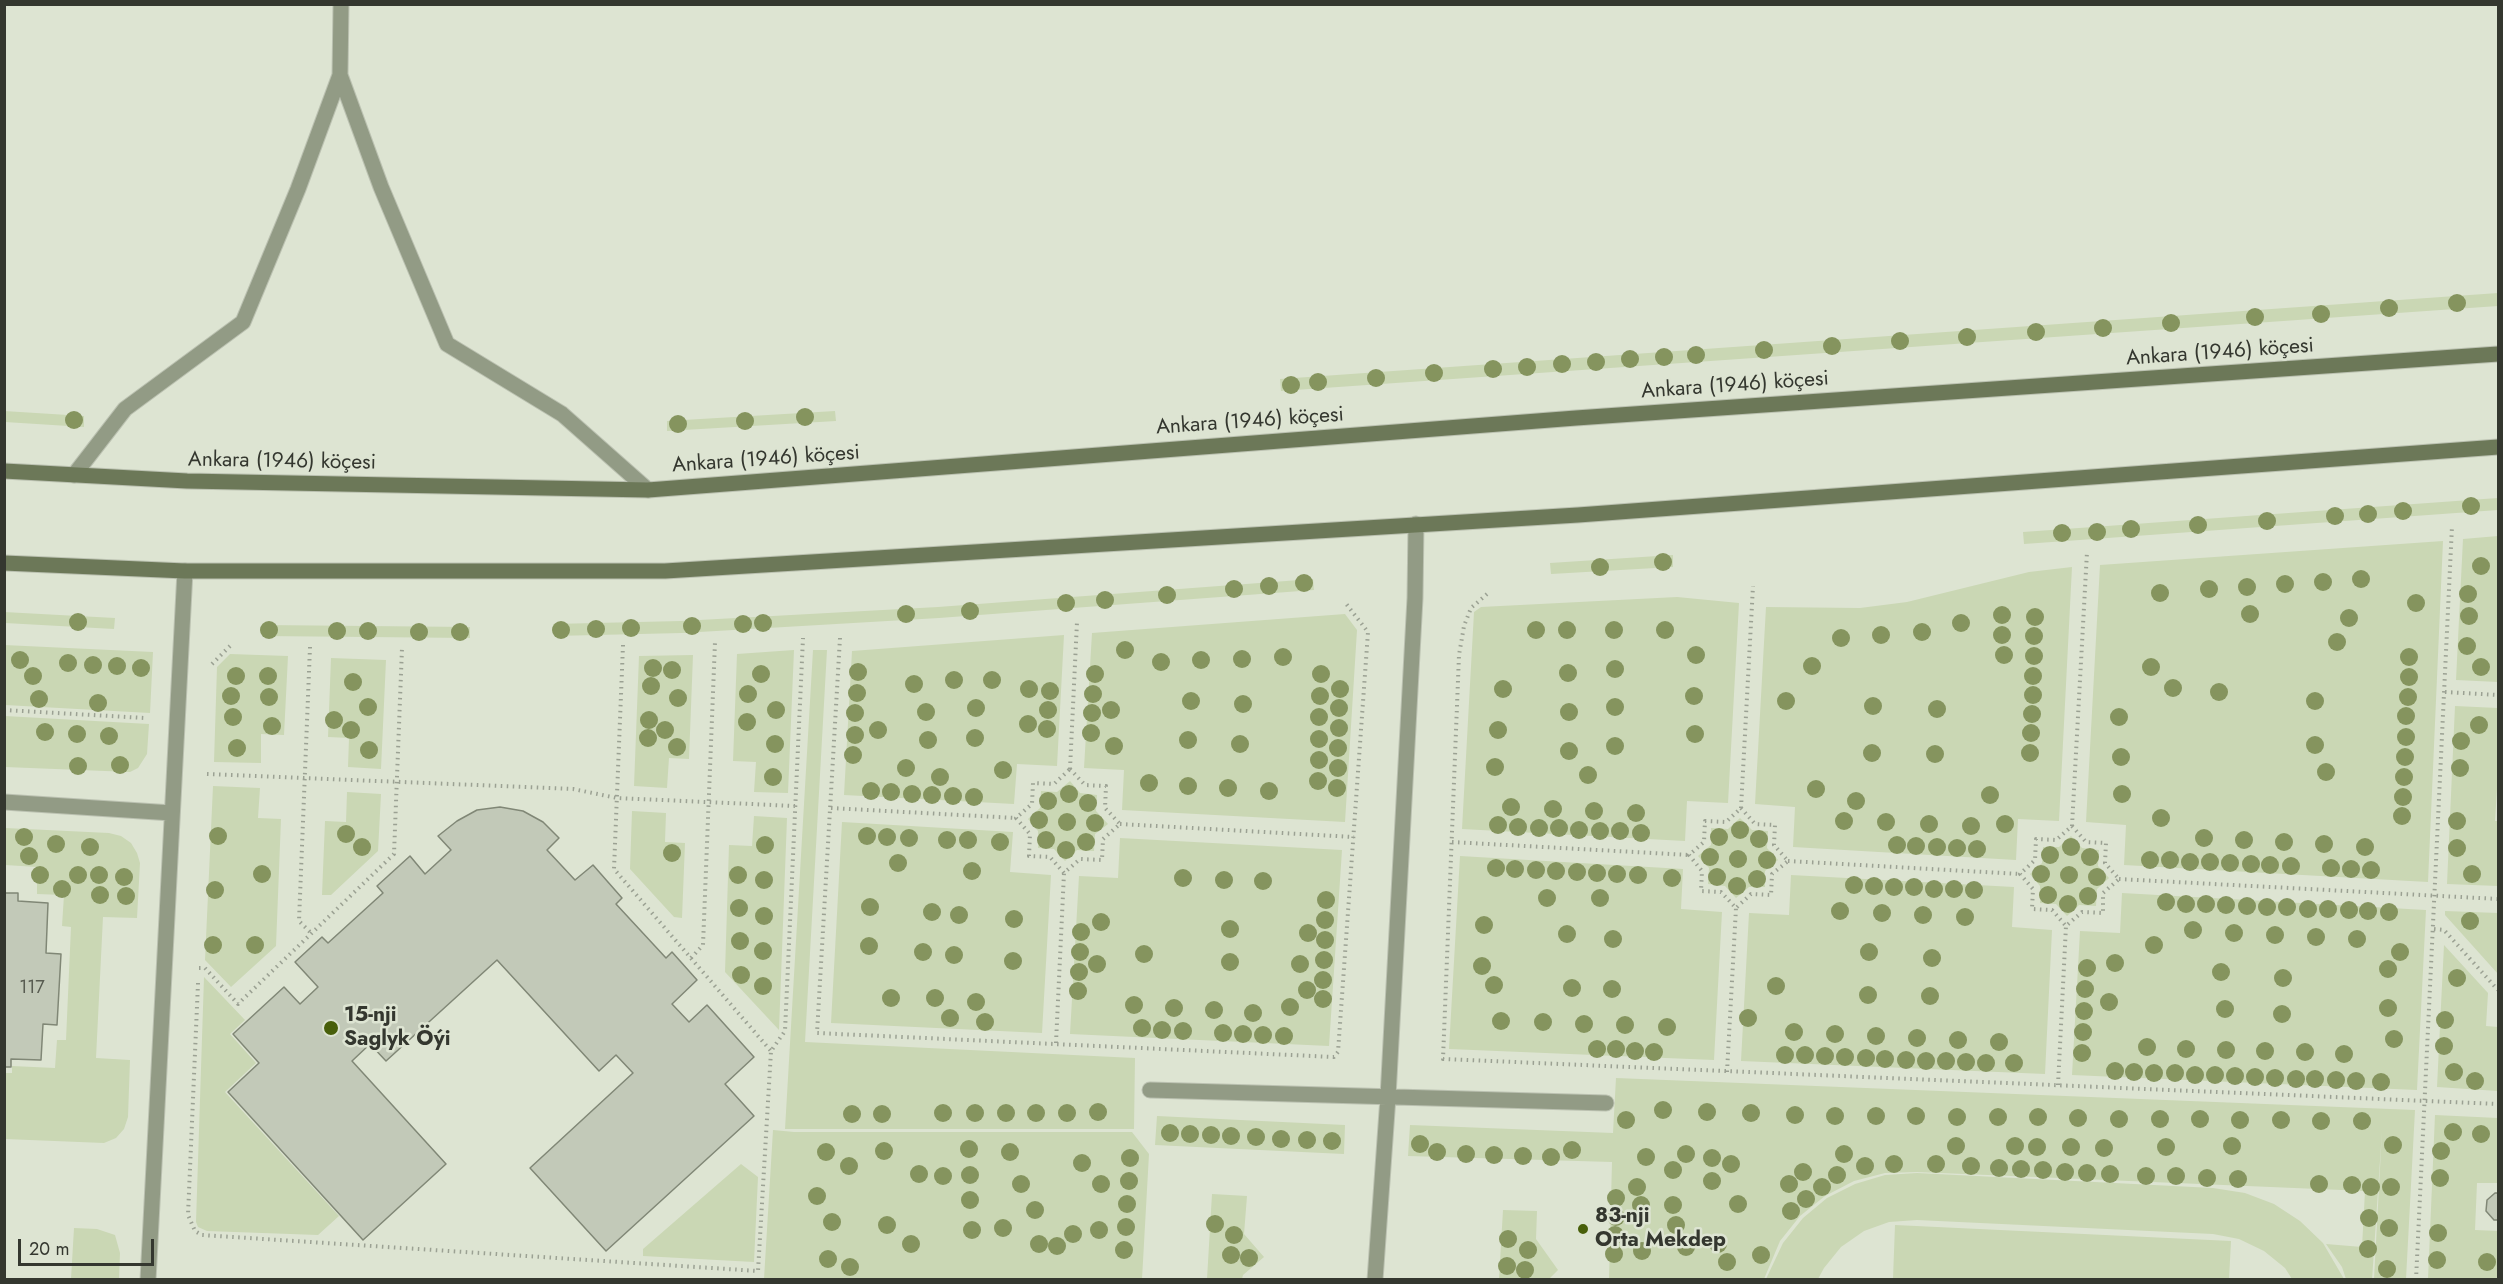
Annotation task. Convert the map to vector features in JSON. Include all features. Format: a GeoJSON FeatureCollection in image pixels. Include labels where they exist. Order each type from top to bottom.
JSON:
{"type":"FeatureCollection","features":[{"type":"Feature","properties":{"kind":"main road","name":"Ankara (1946) köçesi"},"geometry":{"type":"LineString","coordinates":[[4,471],[187,481],[648,490],[1588,417],[2499,354]]}},
{"type":"Feature","properties":{"kind":"main road"},"geometry":{"type":"LineString","coordinates":[[4,563],[185,571],[666,571],[1578,515],[2499,447]]}},
{"type":"Feature","properties":{"kind":"street"},"geometry":{"type":"LineString","coordinates":[[74,475],[125,410],[243,322],[298,189],[340,75],[341,4]]}},
{"type":"Feature","properties":{"kind":"street"},"geometry":{"type":"LineString","coordinates":[[340,75],[381,187],[447,344],[562,414],[648,490]]}},
{"type":"Feature","properties":{"kind":"street"},"geometry":{"type":"LineString","coordinates":[[1375,1280],[1388,1097],[1415,598],[1416,524]]}},
{"type":"Feature","properties":{"kind":"street"},"geometry":{"type":"LineString","coordinates":[[148,1280],[185,571]]}},
{"type":"Feature","properties":{"kind":"street"},"geometry":{"type":"LineString","coordinates":[[4,802],[172,813]]}},
{"type":"Feature","properties":{"kind":"street"},"geometry":{"type":"LineString","coordinates":[[1150,1090],[1606,1103]]}},
{"type":"Feature","properties":{"kind":"path"},"geometry":{"type":"LineString","coordinates":[[2416,1280],[2452,526]]}},
{"type":"Feature","properties":{"kind":"path"},"geometry":{"type":"LineString","coordinates":[[2087,552],[2072,826],[2086,842],[2106,843],[2105,863],[2119,879]]}},
{"type":"Feature","properties":{"kind":"path"},"geometry":{"type":"LineString","coordinates":[[1452,842],[1689,855],[1704,842],[1705,821],[1726,822],[1741,808],[1753,586]]}},
{"type":"Feature","properties":{"kind":"path"},"geometry":{"type":"LineString","coordinates":[[1487,594],[1471,608],[1464,626],[1459,655],[1443,1059],[2499,1104]]}},
{"type":"Feature","properties":{"kind":"path"},"geometry":{"type":"LineString","coordinates":[[840,638],[817,1032],[1337,1056],[1368,632],[1344,602]]}},
{"type":"Feature","properties":{"kind":"path"},"geometry":{"type":"LineString","coordinates":[[830,808],[1016,818],[1032,804],[1033,783],[1054,784],[1070,770],[1077,622]]}},
{"type":"Feature","properties":{"kind":"path"},"geometry":{"type":"LineString","coordinates":[[200,956],[188,1215],[195,1231],[209,1237],[758,1271],[771,1051],[785,1031],[803,638]]}},
{"type":"Feature","properties":{"kind":"path"},"geometry":{"type":"LineString","coordinates":[[691,958],[704,945],[715,642]]}},
{"type":"Feature","properties":{"kind":"path"},"geometry":{"type":"LineString","coordinates":[[212,676],[212,665],[231,645]]}},
{"type":"Feature","properties":{"kind":"path"},"geometry":{"type":"LineString","coordinates":[[623,645],[614,869],[771,1051]]}},
{"type":"Feature","properties":{"kind":"path"},"geometry":{"type":"LineString","coordinates":[[310,647],[299,921],[311,933]]}},
{"type":"Feature","properties":{"kind":"path"},"geometry":{"type":"LineString","coordinates":[[199,968],[205,968],[238,1004],[394,854],[402,648]]}},
{"type":"Feature","properties":{"kind":"path"},"geometry":{"type":"LineString","coordinates":[[2445,692],[2499,695]]}},
{"type":"Feature","properties":{"kind":"path"},"geometry":{"type":"LineString","coordinates":[[4,710],[149,718]]}},
{"type":"Feature","properties":{"kind":"path"},"geometry":{"type":"LineString","coordinates":[[207,785],[208,763]]}},
{"type":"Feature","properties":{"kind":"path"},"geometry":{"type":"LineString","coordinates":[[1070,770],[1085,785],[1106,786],[1105,808],[1120,824],[1354,837]]}},
{"type":"Feature","properties":{"kind":"path"},"geometry":{"type":"LineString","coordinates":[[207,774],[573,789],[617,798],[795,806]]}},
{"type":"Feature","properties":{"kind":"path"},"geometry":{"type":"LineString","coordinates":[[1741,808],[1755,824],[1775,825],[1774,845],[1788,861]]}},
{"type":"Feature","properties":{"kind":"path"},"geometry":{"type":"LineString","coordinates":[[1016,818],[1030,834],[1029,856],[1050,857],[1064,873],[1056,1043]]}},
{"type":"Feature","properties":{"kind":"path"},"geometry":{"type":"LineString","coordinates":[[1064,873],[1080,859],[1102,860],[1103,839],[1120,824]]}},
{"type":"Feature","properties":{"kind":"path"},"geometry":{"type":"LineString","coordinates":[[2020,874],[2035,860],[2036,839],[2056,840],[2072,826]]}},
{"type":"Feature","properties":{"kind":"path"},"geometry":{"type":"LineString","coordinates":[[1689,855],[1702,871],[1701,891],[1721,892],[1736,908]]}},
{"type":"Feature","properties":{"kind":"path"},"geometry":{"type":"LineString","coordinates":[[1727,1072],[1736,908],[1751,894],[1771,895],[1772,874],[1788,861],[2020,874],[2033,889],[2032,909],[2052,910],[2066,926],[2058,1085]]}},
{"type":"Feature","properties":{"kind":"path"},"geometry":{"type":"LineString","coordinates":[[2066,926],[2082,912],[2103,913],[2103,893],[2119,879],[2499,899]]}},
{"type":"Feature","properties":{"kind":"path"},"geometry":{"type":"LineString","coordinates":[[2434,929],[2444,930],[2499,990]]}},
{"type":"Feature","properties":{"kind":"green space"},"geometry":{"type":"Polygon","coordinates":[[[2498,293],[2498,306],[1281,391],[1280,379],[2498,293]]]}},
{"type":"Feature","properties":{"kind":"green space"},"geometry":{"type":"Polygon","coordinates":[[[4,411],[84,416],[84,427],[5,422],[4,411]]]}},
{"type":"Feature","properties":{"kind":"green space"},"geometry":{"type":"Polygon","coordinates":[[[835,411],[836,421],[667,431],[667,421],[835,411]]]}},
{"type":"Feature","properties":{"kind":"green space"},"geometry":{"type":"Polygon","coordinates":[[[2498,498],[2498,510],[2024,544],[2023,532],[2498,498]]]}},
{"type":"Feature","properties":{"kind":"green space"},"geometry":{"type":"Polygon","coordinates":[[[2498,536],[2498,682],[2456,680],[2463,539],[2498,536]]]}},
{"type":"Feature","properties":{"kind":"green space"},"geometry":{"type":"Polygon","coordinates":[[[2443,541],[2428,882],[2124,865],[2126,825],[2086,822],[2100,565],[2443,541]]]}},
{"type":"Feature","properties":{"kind":"green space"},"geometry":{"type":"Polygon","coordinates":[[[1673,555],[1673,567],[1551,574],[1550,563],[1673,555]]]}},
{"type":"Feature","properties":{"kind":"green space"},"geometry":{"type":"Polygon","coordinates":[[[2072,567],[2059,821],[2018,819],[2016,860],[1793,847],[1795,807],[1755,804],[1766,607],[1860,608],[1907,602],[2029,572],[2072,567]]]}},
{"type":"Feature","properties":{"kind":"green space"},"geometry":{"type":"Polygon","coordinates":[[[1313,579],[1314,590],[939,618],[682,633],[554,636],[553,624],[681,621],[938,607],[1313,579]]]}},
{"type":"Feature","properties":{"kind":"green space"},"geometry":{"type":"Polygon","coordinates":[[[1677,597],[1739,603],[1728,803],[1687,801],[1685,841],[1462,829],[1474,612],[1481,607],[1677,597]]]}},
{"type":"Feature","properties":{"kind":"green space"},"geometry":{"type":"Polygon","coordinates":[[[4,612],[115,618],[114,629],[5,623],[4,612]]]}},
{"type":"Feature","properties":{"kind":"green space"},"geometry":{"type":"Polygon","coordinates":[[[1345,614],[1357,630],[1345,822],[1122,810],[1124,770],[1084,768],[1092,633],[1345,614]]]}},
{"type":"Feature","properties":{"kind":"green space"},"geometry":{"type":"Polygon","coordinates":[[[263,625],[470,627],[470,638],[263,636],[263,625]]]}},
{"type":"Feature","properties":{"kind":"green space"},"geometry":{"type":"Polygon","coordinates":[[[1064,635],[1057,766],[1017,764],[1014,804],[844,795],[852,651],[1064,635]]]}},
{"type":"Feature","properties":{"kind":"green space"},"geometry":{"type":"Polygon","coordinates":[[[4,645],[153,652],[150,713],[5,705],[4,645]]]}},
{"type":"Feature","properties":{"kind":"green space"},"geometry":{"type":"Polygon","coordinates":[[[794,650],[788,793],[754,792],[756,762],[733,761],[737,654],[794,650]]]}},
{"type":"Feature","properties":{"kind":"green space"},"geometry":{"type":"Polygon","coordinates":[[[813,650],[827,650],[805,1042],[1135,1058],[1134,1129],[785,1129],[813,650]]]}},
{"type":"Feature","properties":{"kind":"green space"},"geometry":{"type":"Polygon","coordinates":[[[230,654],[288,656],[284,735],[261,734],[261,763],[214,762],[217,667],[230,654]]]}},
{"type":"Feature","properties":{"kind":"green space"},"geometry":{"type":"Polygon","coordinates":[[[693,655],[689,759],[669,758],[667,788],[634,786],[639,656],[693,655]]]}},
{"type":"Feature","properties":{"kind":"green space"},"geometry":{"type":"Polygon","coordinates":[[[331,658],[386,660],[381,769],[348,767],[349,738],[328,737],[331,658]]]}},
{"type":"Feature","properties":{"kind":"green space"},"geometry":{"type":"Polygon","coordinates":[[[2455,706],[2498,708],[2495,821],[2498,821],[2498,886],[2447,884],[2455,706]]]}},
{"type":"Feature","properties":{"kind":"green space"},"geometry":{"type":"Polygon","coordinates":[[[5,716],[149,724],[147,754],[138,768],[130,772],[5,767],[5,716]]]}},
{"type":"Feature","properties":{"kind":"green space"},"geometry":{"type":"Polygon","coordinates":[[[1070,781],[1080,793],[1097,795],[1096,811],[1108,824],[1095,834],[1094,851],[1077,850],[1065,861],[1054,849],[1038,848],[1038,831],[1028,819],[1040,808],[1041,791],[1057,792],[1070,781]]]}},
{"type":"Feature","properties":{"kind":"green space"},"geometry":{"type":"Polygon","coordinates":[[[213,786],[260,788],[258,818],[281,819],[276,946],[231,987],[205,960],[213,786]]]}},
{"type":"Feature","properties":{"kind":"green space"},"geometry":{"type":"Polygon","coordinates":[[[347,792],[381,794],[378,851],[331,895],[322,895],[325,821],[346,822],[347,792]]]}},
{"type":"Feature","properties":{"kind":"green space"},"geometry":{"type":"Polygon","coordinates":[[[632,811],[666,813],[665,842],[685,843],[682,918],[674,917],[630,869],[632,811]]]}},
{"type":"Feature","properties":{"kind":"green space"},"geometry":{"type":"Polygon","coordinates":[[[754,816],[787,818],[779,1030],[725,972],[729,845],[752,846],[754,816]]]}},
{"type":"Feature","properties":{"kind":"green space"},"geometry":{"type":"Polygon","coordinates":[[[1740,818],[1752,830],[1768,831],[1767,848],[1778,860],[1765,871],[1765,887],[1749,887],[1736,898],[1725,886],[1708,884],[1709,868],[1698,856],[1711,845],[1711,828],[1728,829],[1740,818]]]}},
{"type":"Feature","properties":{"kind":"green space"},"geometry":{"type":"Polygon","coordinates":[[[842,822],[1013,832],[1010,872],[1051,875],[1042,1033],[831,1023],[842,822]]]}},
{"type":"Feature","properties":{"kind":"green space"},"geometry":{"type":"Polygon","coordinates":[[[5,828],[109,833],[121,836],[131,843],[137,853],[140,863],[137,918],[103,917],[96,1058],[130,1060],[128,1117],[124,1129],[116,1138],[104,1143],[5,1139],[5,1073],[12,1073],[12,1066],[55,1068],[57,1040],[66,1040],[71,927],[62,926],[64,895],[37,894],[37,867],[5,865],[5,828]]]}},
{"type":"Feature","properties":{"kind":"green space"},"geometry":{"type":"Polygon","coordinates":[[[2071,836],[2082,848],[2099,850],[2098,866],[2109,878],[2097,889],[2096,906],[2079,905],[2067,916],[2056,904],[2040,903],[2040,886],[2030,874],[2042,863],[2043,847],[2059,847],[2071,836]]]}},
{"type":"Feature","properties":{"kind":"green space"},"geometry":{"type":"Polygon","coordinates":[[[1120,838],[1342,850],[1329,1046],[1070,1034],[1079,876],[1118,878],[1120,838]]]}},
{"type":"Feature","properties":{"kind":"green space"},"geometry":{"type":"Polygon","coordinates":[[[1460,856],[1683,869],[1681,909],[1722,912],[1714,1060],[1449,1049],[1460,856]]]}},
{"type":"Feature","properties":{"kind":"green space"},"geometry":{"type":"Polygon","coordinates":[[[1791,875],[2014,887],[2012,927],[2052,930],[2045,1074],[1741,1061],[1749,913],[1789,915],[1791,875]]]}},
{"type":"Feature","properties":{"kind":"green space"},"geometry":{"type":"Polygon","coordinates":[[[2122,893],[2426,910],[2417,1090],[2072,1075],[2080,931],[2120,933],[2122,893]]]}},
{"type":"Feature","properties":{"kind":"green space"},"geometry":{"type":"Polygon","coordinates":[[[2445,911],[2498,913],[2498,974],[2445,915],[2445,911]]]}},
{"type":"Feature","properties":{"kind":"green space"},"geometry":{"type":"Polygon","coordinates":[[[2444,945],[2488,993],[2486,1026],[2498,1027],[2498,1091],[2437,1087],[2444,945]]]}},
{"type":"Feature","properties":{"kind":"green space"},"geometry":{"type":"Polygon","coordinates":[[[204,977],[245,1020],[230,1034],[256,1063],[225,1092],[339,1216],[318,1235],[207,1231],[198,1227],[196,1222],[204,977]]]}},
{"type":"Feature","properties":{"kind":"green space"},"geometry":{"type":"Polygon","coordinates":[[[1616,1078],[2415,1110],[2406,1279],[2374,1279],[2382,1131],[2372,1280],[2346,1279],[2342,1267],[2326,1244],[2362,1247],[2365,1191],[1917,1172],[1885,1173],[1854,1181],[1825,1196],[1800,1216],[1780,1241],[1764,1279],[1609,1279],[1612,1162],[1408,1156],[1410,1125],[1613,1133],[1616,1078]]]}},
{"type":"Feature","properties":{"kind":"green space"},"geometry":{"type":"Polygon","coordinates":[[[2435,1115],[2498,1118],[2498,1183],[2477,1183],[2475,1230],[2498,1231],[2498,1279],[2428,1279],[2435,1115]]]}},
{"type":"Feature","properties":{"kind":"green space"},"geometry":{"type":"Polygon","coordinates":[[[1157,1116],[1345,1125],[1344,1154],[1155,1145],[1157,1116]]]}},
{"type":"Feature","properties":{"kind":"green space"},"geometry":{"type":"Polygon","coordinates":[[[773,1130],[794,1132],[1132,1132],[1149,1154],[1142,1279],[764,1279],[773,1130]]]}},
{"type":"Feature","properties":{"kind":"green space"},"geometry":{"type":"Polygon","coordinates":[[[741,1164],[758,1177],[754,1262],[643,1256],[643,1249],[741,1164]]]}},
{"type":"Feature","properties":{"kind":"green space"},"geometry":{"type":"Polygon","coordinates":[[[1917,1173],[2213,1188],[2245,1193],[2274,1204],[2300,1221],[2323,1243],[2344,1279],[2292,1279],[2285,1268],[2264,1251],[2239,1239],[2213,1234],[1917,1220],[1889,1222],[1864,1231],[1841,1247],[1818,1279],[1766,1279],[1783,1243],[1803,1218],[1827,1198],[1855,1184],[1885,1175],[1917,1173]]]}},
{"type":"Feature","properties":{"kind":"green space"},"geometry":{"type":"Polygon","coordinates":[[[1212,1194],[1247,1196],[1244,1234],[1264,1257],[1243,1275],[1242,1279],[1207,1279],[1212,1194]]]}},
{"type":"Feature","properties":{"kind":"green space"},"geometry":{"type":"Polygon","coordinates":[[[1503,1210],[1537,1211],[1536,1239],[1558,1270],[1549,1279],[1499,1279],[1503,1210]]]}},
{"type":"Feature","properties":{"kind":"green space"},"geometry":{"type":"Polygon","coordinates":[[[1895,1225],[2231,1241],[2229,1279],[1893,1279],[1895,1225]]]}},
{"type":"Feature","properties":{"kind":"green space"},"geometry":{"type":"Polygon","coordinates":[[[74,1228],[97,1229],[115,1235],[120,1253],[119,1279],[71,1279],[74,1228]]]}},
{"type":"Feature","properties":{"kind":"building","name":"15-nji Saglyk Öýi"},"geometry":{"type":"Polygon","coordinates":[[[500,807],[523,811],[543,822],[559,838],[547,850],[575,880],[593,865],[622,898],[616,904],[666,958],[672,952],[697,980],[672,1004],[689,1022],[707,1005],[754,1057],[725,1084],[754,1116],[606,1251],[530,1168],[633,1073],[616,1055],[599,1071],[497,960],[386,1061],[370,1044],[352,1061],[446,1164],[363,1240],[228,1092],[259,1063],[233,1034],[284,987],[300,1004],[318,987],[295,962],[322,937],[328,943],[383,893],[377,886],[410,856],[425,874],[451,850],[438,836],[457,821],[477,810],[500,807]]]}},
{"type":"Feature","properties":{"kind":"building"},"geometry":{"type":"Polygon","coordinates":[[[4,893],[18,893],[18,901],[48,903],[46,953],[61,954],[57,1025],[43,1024],[41,1060],[11,1059],[11,1067],[4,1067],[4,893]]]}},
{"type":"Feature","properties":{"kind":"building"},"geometry":{"type":"Polygon","coordinates":[[[2498,1193],[2498,1220],[2494,1220],[2486,1211],[2487,1200],[2498,1193]]]}},
{"type":"Feature","properties":{"kind":"place","name":"15-nji Saglyk Öýi"},"geometry":{"type":"Point","coordinates":[331,1028]}},
{"type":"Feature","properties":{"kind":"place","name":"83-nji Orta Mekdep"},"geometry":{"type":"Point","coordinates":[1583,1229]}}]}
